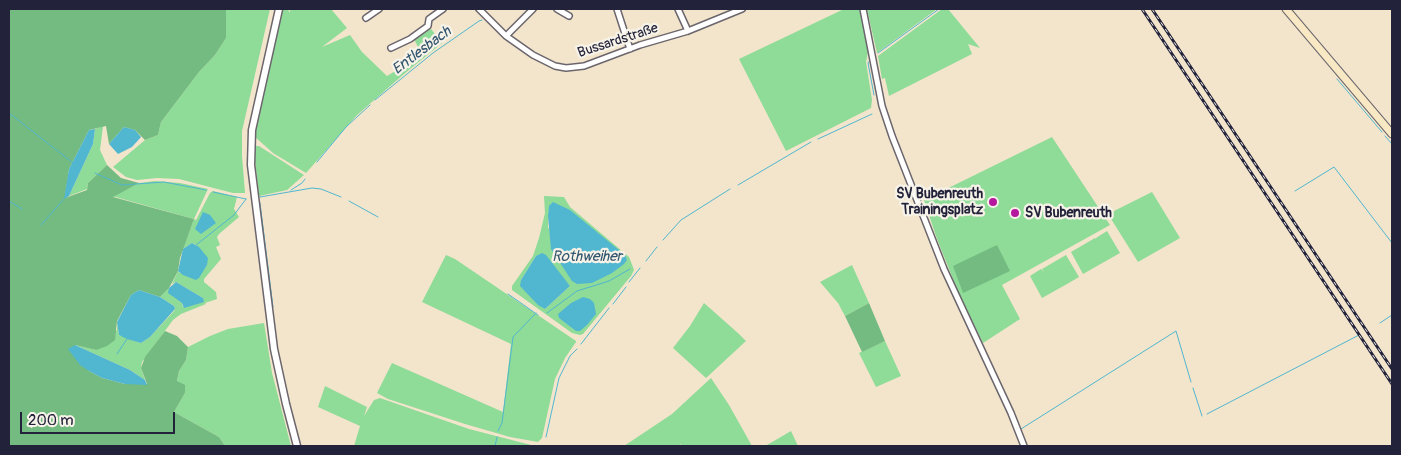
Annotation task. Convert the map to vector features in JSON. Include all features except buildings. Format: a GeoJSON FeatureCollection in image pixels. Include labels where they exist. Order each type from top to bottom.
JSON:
{"type":"FeatureCollection","features":[{"type":"Feature","properties":{"kind":"main road"},"geometry":{"type":"LineString","coordinates":[[1286,9],[1392,134]]}},
{"type":"Feature","properties":{"kind":"street"},"geometry":{"type":"LineString","coordinates":[[279,9],[252,130],[251,165],[274,349],[296,446]]}},
{"type":"Feature","properties":{"kind":"street"},"geometry":{"type":"LineString","coordinates":[[366,18],[379,9]]}},
{"type":"Feature","properties":{"kind":"street"},"geometry":{"type":"LineString","coordinates":[[391,48],[410,39],[428,26],[429,19],[442,9]]}},
{"type":"Feature","properties":{"kind":"street","name":"Bussardstraße"},"geometry":{"type":"LineString","coordinates":[[478,9],[506,36],[539,59],[555,66],[566,68],[584,66],[688,31],[742,9]]}},
{"type":"Feature","properties":{"kind":"street"},"geometry":{"type":"LineString","coordinates":[[506,36],[533,9]]}},
{"type":"Feature","properties":{"kind":"street"},"geometry":{"type":"LineString","coordinates":[[557,9],[569,16]]}},
{"type":"Feature","properties":{"kind":"street"},"geometry":{"type":"LineString","coordinates":[[617,9],[630,49]]}},
{"type":"Feature","properties":{"kind":"street"},"geometry":{"type":"LineString","coordinates":[[678,9],[688,31]]}},
{"type":"Feature","properties":{"kind":"street"},"geometry":{"type":"LineString","coordinates":[[863,9],[882,106],[944,269],[1011,413],[1024,446]]}},
{"type":"Feature","properties":{"kind":"green space"},"geometry":{"type":"Polygon","coordinates":[[[9,9],[226,9],[226,38],[215,55],[199,72],[161,122],[158,135],[145,140],[135,130],[124,127],[109,144],[106,126],[89,130],[69,169],[65,198],[87,190],[88,183],[107,165],[121,178],[139,183],[113,197],[194,219],[180,258],[178,271],[169,288],[160,297],[139,290],[131,295],[117,321],[115,340],[107,346],[96,350],[75,345],[89,371],[102,378],[125,384],[147,384],[141,368],[145,357],[165,331],[177,336],[188,347],[186,360],[179,371],[177,381],[185,385],[185,393],[174,412],[219,437],[225,446],[9,446],[9,9]]]}},
{"type":"Feature","properties":{"kind":"green space"},"geometry":{"type":"Polygon","coordinates":[[[226,9],[270,9],[242,131],[245,193],[233,193],[179,179],[157,178],[137,180],[126,177],[113,167],[145,140],[158,135],[161,122],[199,72],[215,55],[226,38],[226,9]]]}},
{"type":"Feature","properties":{"kind":"green space"},"geometry":{"type":"Polygon","coordinates":[[[283,9],[288,9],[290,13],[290,9],[331,9],[347,28],[322,47],[350,35],[362,52],[387,76],[422,55],[414,39],[431,29],[442,43],[357,115],[306,173],[273,153],[254,136],[283,9]]]}},
{"type":"Feature","properties":{"kind":"green space"},"geometry":{"type":"Polygon","coordinates":[[[844,9],[861,9],[868,52],[866,62],[872,100],[871,108],[786,151],[739,59],[844,9]]]}},
{"type":"Feature","properties":{"kind":"green space"},"geometry":{"type":"Polygon","coordinates":[[[867,9],[937,9],[877,53],[867,9]]]}},
{"type":"Feature","properties":{"kind":"green space"},"geometry":{"type":"Polygon","coordinates":[[[942,9],[948,9],[980,48],[968,44],[972,54],[889,96],[885,78],[882,79],[878,56],[942,9]]]}},
{"type":"Feature","properties":{"kind":"green space"},"geometry":{"type":"Polygon","coordinates":[[[103,126],[100,150],[107,165],[88,183],[87,189],[69,196],[93,144],[95,129],[103,126]]]}},
{"type":"Feature","properties":{"kind":"green space","name":"SV Bubenreuth"},"geometry":{"type":"Polygon","coordinates":[[[1052,137],[1110,225],[1002,285],[1020,319],[983,343],[959,294],[924,200],[1052,137]]]}},
{"type":"Feature","properties":{"kind":"green space"},"geometry":{"type":"Polygon","coordinates":[[[256,146],[259,146],[304,175],[287,190],[259,196],[255,161],[256,146]]]}},
{"type":"Feature","properties":{"kind":"green space"},"geometry":{"type":"Polygon","coordinates":[[[155,181],[180,183],[208,189],[194,219],[112,196],[139,183],[155,181]]]}},
{"type":"Feature","properties":{"kind":"green space"},"geometry":{"type":"Polygon","coordinates":[[[213,191],[237,197],[234,209],[239,217],[217,237],[220,245],[216,247],[221,259],[204,279],[204,282],[216,292],[217,299],[181,314],[173,320],[142,362],[141,368],[145,380],[130,370],[75,345],[96,350],[117,330],[117,322],[119,335],[141,343],[150,337],[175,310],[174,306],[160,297],[169,288],[169,293],[182,303],[183,307],[203,298],[176,282],[172,284],[178,271],[180,273],[204,269],[207,265],[196,245],[192,243],[183,249],[194,219],[196,220],[210,193],[213,191]]]}},
{"type":"Feature","properties":{"kind":"green space"},"geometry":{"type":"Polygon","coordinates":[[[1152,192],[1180,238],[1138,262],[1108,214],[1152,192]]]}},
{"type":"Feature","properties":{"kind":"green space"},"geometry":{"type":"Polygon","coordinates":[[[544,196],[564,197],[570,207],[629,257],[634,270],[583,334],[580,335],[572,333],[512,290],[512,286],[533,256],[545,213],[544,196]],[[549,206],[548,228],[627,260],[624,255],[549,206]],[[536,256],[521,280],[545,309],[570,286],[536,256]]]}},
{"type":"Feature","properties":{"kind":"green space"},"geometry":{"type":"Polygon","coordinates":[[[1107,231],[1120,253],[1083,274],[1071,252],[1107,231]]]}},
{"type":"Feature","properties":{"kind":"green space"},"geometry":{"type":"Polygon","coordinates":[[[997,245],[1010,271],[963,293],[953,266],[997,245]]]}},
{"type":"Feature","properties":{"kind":"green space"},"geometry":{"type":"Polygon","coordinates":[[[446,255],[455,259],[576,341],[555,379],[542,438],[538,442],[510,437],[465,424],[388,399],[377,393],[392,363],[503,412],[511,344],[422,302],[446,255]]]}},
{"type":"Feature","properties":{"kind":"green space"},"geometry":{"type":"Polygon","coordinates":[[[1066,255],[1079,277],[1067,284],[1054,262],[1066,255]]]}},
{"type":"Feature","properties":{"kind":"green space"},"geometry":{"type":"Polygon","coordinates":[[[1054,262],[1067,284],[1042,298],[1030,276],[1041,269],[1044,272],[1042,269],[1054,262]]]}},
{"type":"Feature","properties":{"kind":"green space"},"geometry":{"type":"Polygon","coordinates":[[[852,265],[869,303],[845,316],[838,303],[820,282],[852,265]]]}},
{"type":"Feature","properties":{"kind":"green space"},"geometry":{"type":"Polygon","coordinates":[[[704,303],[746,341],[706,378],[673,348],[690,326],[704,303]]]}},
{"type":"Feature","properties":{"kind":"green space"},"geometry":{"type":"Polygon","coordinates":[[[869,303],[885,341],[862,352],[845,316],[869,303]]]}},
{"type":"Feature","properties":{"kind":"green space"},"geometry":{"type":"Polygon","coordinates":[[[264,323],[272,373],[291,446],[225,446],[219,437],[174,412],[185,393],[177,382],[179,371],[186,360],[188,347],[228,329],[264,323]]]}},
{"type":"Feature","properties":{"kind":"green space"},"geometry":{"type":"Polygon","coordinates":[[[885,341],[901,376],[876,387],[859,353],[885,341]]]}},
{"type":"Feature","properties":{"kind":"green space"},"geometry":{"type":"Polygon","coordinates":[[[711,378],[752,446],[682,446],[680,444],[680,446],[624,446],[672,414],[711,378]]]}},
{"type":"Feature","properties":{"kind":"green space"},"geometry":{"type":"Polygon","coordinates":[[[325,386],[367,407],[364,416],[374,400],[380,398],[469,429],[535,446],[354,446],[360,426],[318,407],[325,386]]]}},
{"type":"Feature","properties":{"kind":"green space"},"geometry":{"type":"Polygon","coordinates":[[[791,431],[798,446],[765,446],[774,441],[791,431]]]}},
{"type":"Feature","properties":{"kind":"water"},"geometry":{"type":"Polygon","coordinates":[[[124,127],[135,130],[141,137],[132,147],[118,154],[109,144],[124,127]]]}},
{"type":"Feature","properties":{"kind":"water"},"geometry":{"type":"Polygon","coordinates":[[[95,129],[93,144],[69,196],[64,199],[69,169],[89,130],[95,129]]]}},
{"type":"Feature","properties":{"kind":"water","name":"Rothweiher"},"geometry":{"type":"Polygon","coordinates":[[[553,202],[570,210],[625,255],[627,260],[624,264],[612,273],[592,283],[577,284],[572,281],[551,249],[548,216],[549,206],[553,202]]]}},
{"type":"Feature","properties":{"kind":"water"},"geometry":{"type":"Polygon","coordinates":[[[203,212],[210,215],[216,223],[201,234],[195,229],[203,212]]]}},
{"type":"Feature","properties":{"kind":"water"},"geometry":{"type":"Polygon","coordinates":[[[192,243],[199,247],[208,258],[207,265],[196,280],[178,271],[183,249],[192,243]]]}},
{"type":"Feature","properties":{"kind":"water","name":"Rothweiher"},"geometry":{"type":"Polygon","coordinates":[[[542,253],[546,255],[570,286],[545,309],[538,305],[520,286],[521,280],[536,256],[542,253]]]}},
{"type":"Feature","properties":{"kind":"water"},"geometry":{"type":"Polygon","coordinates":[[[176,282],[203,298],[204,302],[184,308],[182,303],[168,293],[169,288],[176,282]]]}},
{"type":"Feature","properties":{"kind":"water"},"geometry":{"type":"Polygon","coordinates":[[[139,290],[160,297],[174,306],[175,309],[150,337],[141,343],[119,335],[117,322],[131,295],[139,290]]]}},
{"type":"Feature","properties":{"kind":"water","name":"Rothweiher"},"geometry":{"type":"Polygon","coordinates":[[[583,297],[590,299],[594,303],[596,314],[580,331],[576,331],[559,318],[558,314],[571,303],[583,297]]]}},
{"type":"Feature","properties":{"kind":"water"},"geometry":{"type":"Polygon","coordinates":[[[75,345],[130,370],[145,380],[147,385],[125,384],[102,378],[89,371],[80,365],[68,349],[75,345]]]}},
{"type":"Feature","properties":{"kind":"waterway"},"geometry":{"type":"LineString","coordinates":[[878,53],[939,9]]}},
{"type":"Feature","properties":{"kind":"waterway","name":"Entlesbach"},"geometry":{"type":"LineString","coordinates":[[375,100],[433,53],[482,20]]}},
{"type":"Feature","properties":{"kind":"waterway"},"geometry":{"type":"LineString","coordinates":[[870,60],[868,63],[874,95]]}},
{"type":"Feature","properties":{"kind":"waterway"},"geometry":{"type":"LineString","coordinates":[[1337,79],[1382,132]]}},
{"type":"Feature","properties":{"kind":"waterway"},"geometry":{"type":"LineString","coordinates":[[317,162],[346,127],[370,105]]}},
{"type":"Feature","properties":{"kind":"waterway"},"geometry":{"type":"LineString","coordinates":[[9,113],[73,163]]}},
{"type":"Feature","properties":{"kind":"waterway"},"geometry":{"type":"LineString","coordinates":[[818,139],[872,114]]}},
{"type":"Feature","properties":{"kind":"waterway"},"geometry":{"type":"LineString","coordinates":[[1385,136],[1392,144]]}},
{"type":"Feature","properties":{"kind":"waterway"},"geometry":{"type":"LineString","coordinates":[[738,185],[811,142]]}},
{"type":"Feature","properties":{"kind":"waterway"},"geometry":{"type":"LineString","coordinates":[[1295,191],[1334,167],[1392,243]]}},
{"type":"Feature","properties":{"kind":"waterway"},"geometry":{"type":"LineString","coordinates":[[95,173],[122,185],[164,182],[206,190]]}},
{"type":"Feature","properties":{"kind":"waterway"},"geometry":{"type":"LineString","coordinates":[[291,190],[305,179]]}},
{"type":"Feature","properties":{"kind":"waterway"},"geometry":{"type":"LineString","coordinates":[[260,197],[312,188],[321,189],[341,197]]}},
{"type":"Feature","properties":{"kind":"waterway"},"geometry":{"type":"LineString","coordinates":[[663,240],[681,220],[730,189]]}},
{"type":"Feature","properties":{"kind":"waterway"},"geometry":{"type":"LineString","coordinates":[[213,192],[246,199]]}},
{"type":"Feature","properties":{"kind":"waterway"},"geometry":{"type":"LineString","coordinates":[[41,225],[64,199]]}},
{"type":"Feature","properties":{"kind":"waterway"},"geometry":{"type":"LineString","coordinates":[[196,245],[234,215],[246,199]]}},
{"type":"Feature","properties":{"kind":"waterway"},"geometry":{"type":"LineString","coordinates":[[9,201],[22,209]]}},
{"type":"Feature","properties":{"kind":"waterway"},"geometry":{"type":"LineString","coordinates":[[349,201],[378,217]]}},
{"type":"Feature","properties":{"kind":"waterway"},"geometry":{"type":"LineString","coordinates":[[260,203],[273,307]]}},
{"type":"Feature","properties":{"kind":"waterway"},"geometry":{"type":"LineString","coordinates":[[646,261],[657,247]]}},
{"type":"Feature","properties":{"kind":"waterway"},"geometry":{"type":"LineString","coordinates":[[629,282],[640,268]]}},
{"type":"Feature","properties":{"kind":"waterway"},"geometry":{"type":"LineString","coordinates":[[547,313],[577,291],[609,281],[630,269]]}},
{"type":"Feature","properties":{"kind":"waterway"},"geometry":{"type":"LineString","coordinates":[[613,304],[626,287]]}},
{"type":"Feature","properties":{"kind":"waterway"},"geometry":{"type":"LineString","coordinates":[[508,294],[538,315]]}},
{"type":"Feature","properties":{"kind":"waterway"},"geometry":{"type":"LineString","coordinates":[[581,344],[609,308]]}},
{"type":"Feature","properties":{"kind":"waterway"},"geometry":{"type":"LineString","coordinates":[[498,431],[502,423],[513,337],[536,313]]}},
{"type":"Feature","properties":{"kind":"waterway"},"geometry":{"type":"LineString","coordinates":[[1380,323],[1392,315]]}},
{"type":"Feature","properties":{"kind":"waterway"},"geometry":{"type":"LineString","coordinates":[[1021,429],[1176,331],[1191,382]]}},
{"type":"Feature","properties":{"kind":"waterway"},"geometry":{"type":"LineString","coordinates":[[1207,414],[1359,335]]}},
{"type":"Feature","properties":{"kind":"waterway"},"geometry":{"type":"LineString","coordinates":[[117,354],[127,339]]}},
{"type":"Feature","properties":{"kind":"waterway"},"geometry":{"type":"LineString","coordinates":[[546,437],[559,378],[570,356],[577,349]]}},
{"type":"Feature","properties":{"kind":"waterway"},"geometry":{"type":"LineString","coordinates":[[1193,388],[1202,416]]}},
{"type":"Feature","properties":{"kind":"waterway"},"geometry":{"type":"LineString","coordinates":[[495,446],[497,437]]}},
{"type":"Feature","properties":{"kind":"railway"},"geometry":{"type":"LineString","coordinates":[[1142,9],[1392,384]]}},
{"type":"Feature","properties":{"kind":"railway"},"geometry":{"type":"LineString","coordinates":[[1152,9],[1392,369]]}},
{"type":"Feature","properties":{"kind":"place","name":"SV Bubenreuth Trainingsplatz"},"geometry":{"type":"Point","coordinates":[993,202]}},
{"type":"Feature","properties":{"kind":"place","name":"SV Bubenreuth"},"geometry":{"type":"Point","coordinates":[1015,213]}}]}
